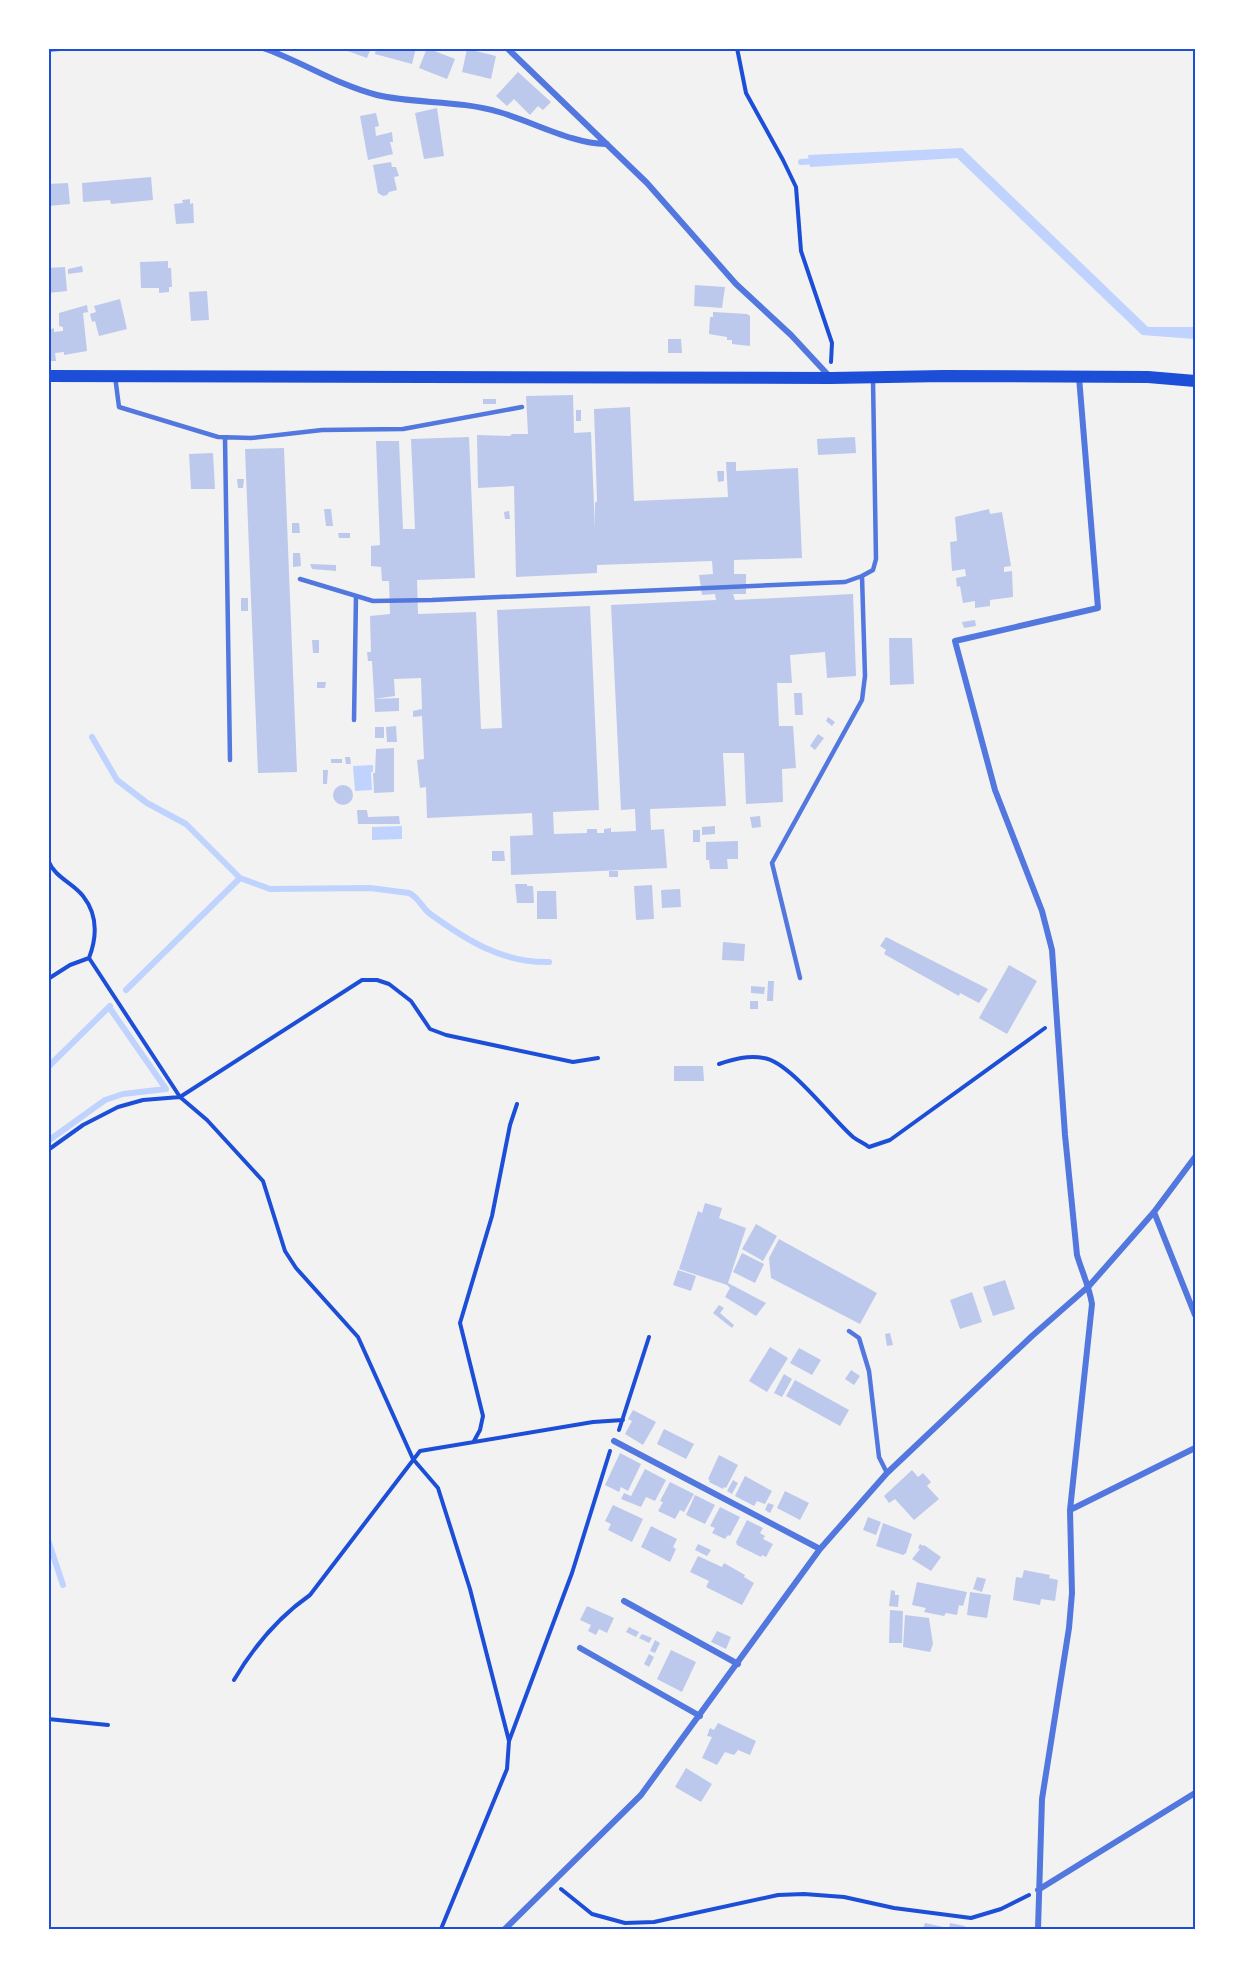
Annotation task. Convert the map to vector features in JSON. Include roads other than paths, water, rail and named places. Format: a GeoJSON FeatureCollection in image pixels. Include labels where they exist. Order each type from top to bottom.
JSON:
{"type":"FeatureCollection","features":[{"type":"Feature","properties":{"kind":"main road"},"geometry":{"type":"LineString","coordinates":[[48,376],[1148,377],[1195,381]]}},
{"type":"Feature","properties":{"kind":"street"},"geometry":{"type":"LineString","coordinates":[[48,49],[59,48]]}},
{"type":"Feature","properties":{"kind":"street"},"geometry":{"type":"LineString","coordinates":[[263,48],[278,50],[359,89],[379,95],[470,105],[524,120],[591,145],[607,144]]}},
{"type":"Feature","properties":{"kind":"street"},"geometry":{"type":"LineString","coordinates":[[507,48],[647,183],[736,284],[791,335],[831,378]]}},
{"type":"Feature","properties":{"kind":"street"},"geometry":{"type":"LineString","coordinates":[[1038,1929],[1042,1799],[1069,1628],[1072,1593],[1070,1510],[1092,1304],[1089,1286],[1077,1255],[1056,1021],[1052,950],[1042,911],[995,790],[955,641],[1098,608],[1079,377]]}},
{"type":"Feature","properties":{"kind":"street"},"geometry":{"type":"LineString","coordinates":[[505,1929],[641,1796],[820,1549],[887,1473],[1032,1336],[1089,1286],[1154,1212],[1195,1157]]}},
{"type":"Feature","properties":{"kind":"street"},"geometry":{"type":"LineString","coordinates":[[1154,1212],[1195,1315]]}},
{"type":"Feature","properties":{"kind":"street"},"geometry":{"type":"LineString","coordinates":[[614,1441],[820,1549]]}},
{"type":"Feature","properties":{"kind":"street"},"geometry":{"type":"LineString","coordinates":[[1070,1510],[1195,1448]]}},
{"type":"Feature","properties":{"kind":"street"},"geometry":{"type":"LineString","coordinates":[[624,1602],[738,1664]]}},
{"type":"Feature","properties":{"kind":"street"},"geometry":{"type":"LineString","coordinates":[[579,1648],[700,1716]]}},
{"type":"Feature","properties":{"kind":"street"},"geometry":{"type":"LineString","coordinates":[[1038,1890],[1195,1793]]}},
{"type":"Feature","properties":{"kind":"lane"},"geometry":{"type":"LineString","coordinates":[[115,376],[120,407],[225,438],[251,438],[322,430],[403,429],[522,407]]}},
{"type":"Feature","properties":{"kind":"lane"},"geometry":{"type":"LineString","coordinates":[[300,579],[373,601],[844,582],[862,576],[873,570],[876,560],[873,377]]}},
{"type":"Feature","properties":{"kind":"lane"},"geometry":{"type":"LineString","coordinates":[[225,438],[230,760]]}},
{"type":"Feature","properties":{"kind":"lane"},"geometry":{"type":"LineString","coordinates":[[800,978],[771,863],[862,700],[864,676],[862,576]]}},
{"type":"Feature","properties":{"kind":"lane"},"geometry":{"type":"LineString","coordinates":[[354,720],[356,596]]}},
{"type":"Feature","properties":{"kind":"lane"},"geometry":{"type":"LineString","coordinates":[[849,1331],[859,1338],[869,1371],[879,1457],[887,1473]]}},
{"type":"Feature","properties":{"kind":"water"},"geometry":{"type":"Polygon","coordinates":[[[962,148],[1148,327],[1195,327],[1195,339],[1142,335],[957,158],[810,167],[808,155],[962,148]]]}},
{"type":"Feature","properties":{"kind":"water"},"geometry":{"type":"Polygon","coordinates":[[[373,765],[372,790],[355,791],[353,766],[373,765]]]}},
{"type":"Feature","properties":{"kind":"water"},"geometry":{"type":"Polygon","coordinates":[[[402,826],[402,839],[372,840],[372,827],[402,826]]]}},
{"type":"Feature","properties":{"kind":"waterway"},"geometry":{"type":"LineString","coordinates":[[801,162],[815,161]]}},
{"type":"Feature","properties":{"kind":"waterway"},"geometry":{"type":"LineString","coordinates":[[92,737],[117,780],[147,803],[186,824],[240,878],[270,889],[370,888],[409,893],[429,913],[485,948],[516,959],[549,962]]}},
{"type":"Feature","properties":{"kind":"waterway"},"geometry":{"type":"LineString","coordinates":[[126,990],[240,878]]}},
{"type":"Feature","properties":{"kind":"waterway"},"geometry":{"type":"LineString","coordinates":[[48,1067],[110,1006]]}},
{"type":"Feature","properties":{"kind":"waterway"},"geometry":{"type":"LineString","coordinates":[[48,1141],[105,1100],[123,1094],[166,1089],[109,1007]]}},
{"type":"Feature","properties":{"kind":"waterway"},"geometry":{"type":"LineString","coordinates":[[48,1540],[63,1585]]}}]}
